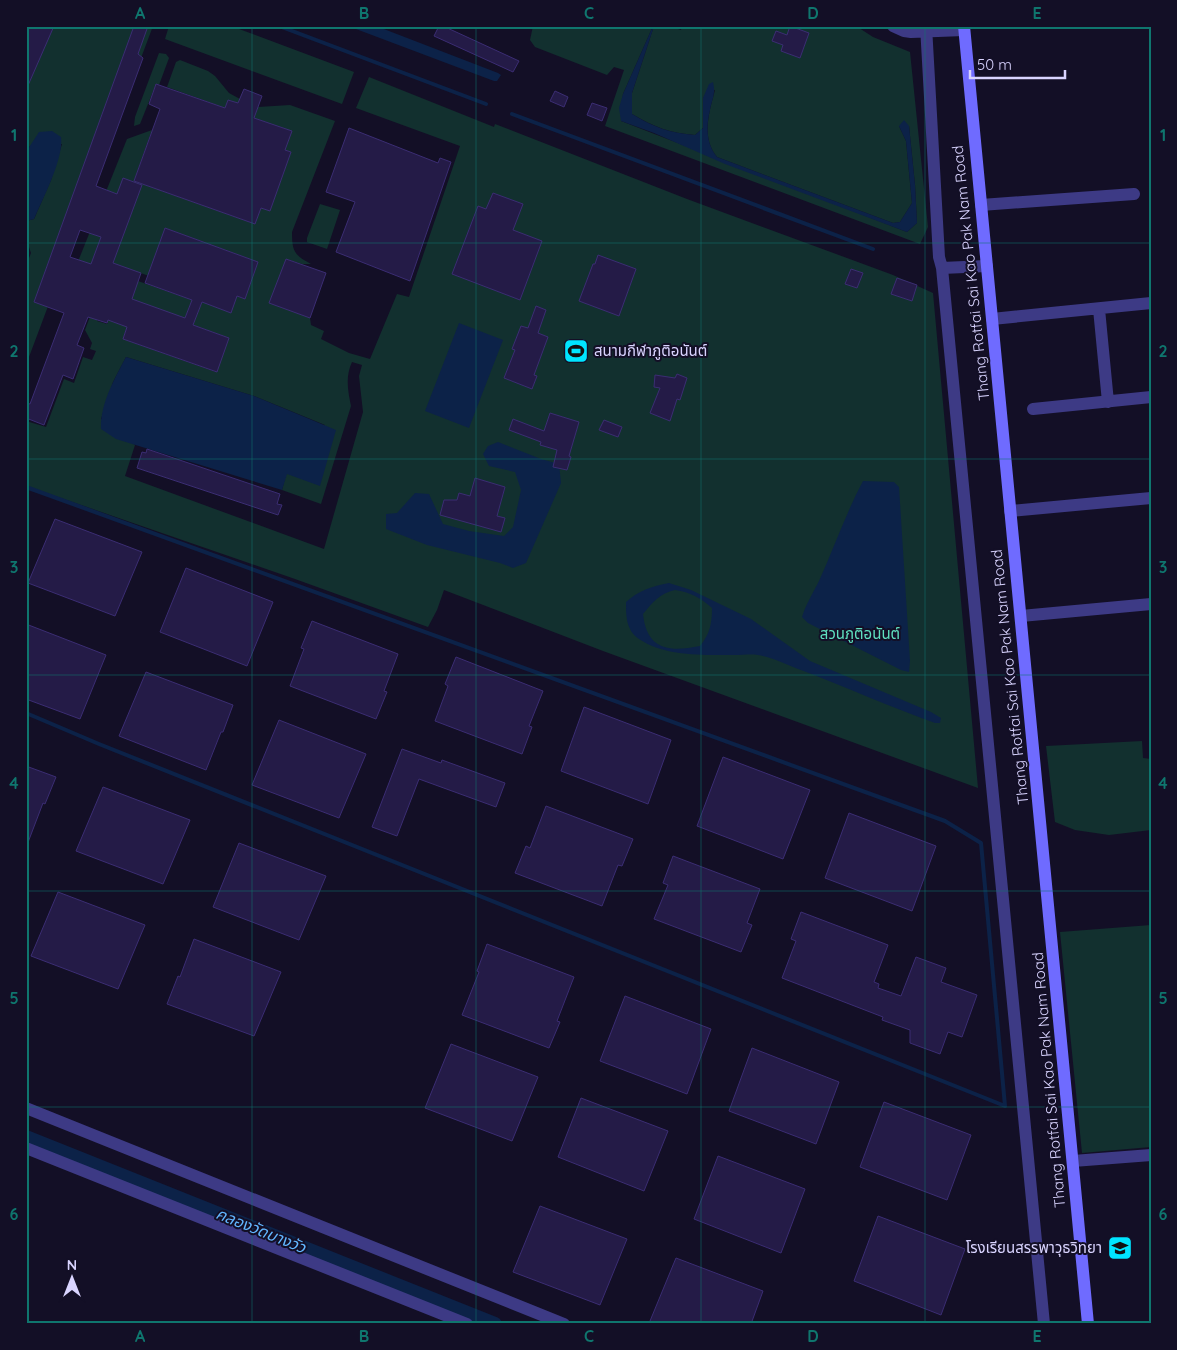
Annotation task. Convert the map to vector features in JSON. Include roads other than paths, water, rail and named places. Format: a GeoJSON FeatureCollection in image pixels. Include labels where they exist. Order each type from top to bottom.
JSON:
{"type":"FeatureCollection","features":[{"type":"Feature","properties":{"kind":"main road","name":"Thang Rotfai Sai Kao Pak Nam Road"},"geometry":{"type":"LineString","coordinates":[[964,28],[1088,1324]]}},
{"type":"Feature","properties":{"kind":"street"},"geometry":{"type":"LineString","coordinates":[[893,26],[904,31],[964,28]]}},
{"type":"Feature","properties":{"kind":"street"},"geometry":{"type":"LineString","coordinates":[[927,29],[939,257],[942,268],[1044,1324]]}},
{"type":"Feature","properties":{"kind":"street"},"geometry":{"type":"LineString","coordinates":[[981,205],[1134,194]]}},
{"type":"Feature","properties":{"kind":"street"},"geometry":{"type":"LineString","coordinates":[[942,268],[987,266]]}},
{"type":"Feature","properties":{"kind":"street"},"geometry":{"type":"LineString","coordinates":[[992,319],[1151,303]]}},
{"type":"Feature","properties":{"kind":"street"},"geometry":{"type":"LineString","coordinates":[[1099,309],[1108,402]]}},
{"type":"Feature","properties":{"kind":"street"},"geometry":{"type":"LineString","coordinates":[[1033,409],[1151,397]]}},
{"type":"Feature","properties":{"kind":"street"},"geometry":{"type":"LineString","coordinates":[[1010,511],[1151,498]]}},
{"type":"Feature","properties":{"kind":"street"},"geometry":{"type":"LineString","coordinates":[[1020,616],[1151,604]]}},
{"type":"Feature","properties":{"kind":"street"},"geometry":{"type":"LineString","coordinates":[[26,1108],[564,1324]]}},
{"type":"Feature","properties":{"kind":"street"},"geometry":{"type":"LineString","coordinates":[[26,1148],[467,1324]]}},
{"type":"Feature","properties":{"kind":"street"},"geometry":{"type":"LineString","coordinates":[[1073,1161],[1151,1155]]}},
{"type":"Feature","properties":{"kind":"water"},"geometry":{"type":"Polygon","coordinates":[[[348,26],[376,26],[501,75],[497,81],[494,81],[348,26]]]}},
{"type":"Feature","properties":{"kind":"water"},"geometry":{"type":"Polygon","coordinates":[[[653,26],[632,93],[632,114],[662,129],[695,135],[703,128],[703,98],[709,84],[713,82],[714,93],[709,116],[708,135],[713,152],[717,157],[893,223],[900,222],[912,203],[906,141],[899,126],[904,120],[909,126],[917,223],[907,232],[725,164],[654,133],[621,121],[619,108],[623,94],[653,26]]]}},
{"type":"Feature","properties":{"kind":"water"},"geometry":{"type":"Polygon","coordinates":[[[52,131],[61,137],[56,167],[34,219],[26,221],[26,152],[39,132],[52,131]]]}},
{"type":"Feature","properties":{"kind":"water"},"geometry":{"type":"Polygon","coordinates":[[[459,323],[503,340],[469,428],[425,411],[459,323]]]}},
{"type":"Feature","properties":{"kind":"water"},"geometry":{"type":"Polygon","coordinates":[[[126,357],[254,396],[336,430],[320,486],[287,474],[282,490],[116,439],[101,429],[101,420],[109,392],[126,357]]]}},
{"type":"Feature","properties":{"kind":"water"},"geometry":{"type":"Polygon","coordinates":[[[498,442],[559,464],[561,483],[526,563],[513,568],[427,545],[386,529],[386,514],[397,513],[415,493],[429,494],[443,524],[469,531],[504,536],[513,527],[521,490],[515,472],[489,466],[483,454],[488,446],[498,442]]]}},
{"type":"Feature","properties":{"kind":"water"},"geometry":{"type":"Polygon","coordinates":[[[863,481],[894,482],[899,487],[910,661],[909,672],[901,670],[808,623],[802,617],[863,481]]]}},
{"type":"Feature","properties":{"kind":"water"},"geometry":{"type":"Polygon","coordinates":[[[669,583],[691,590],[751,619],[810,661],[931,712],[941,718],[940,723],[918,717],[780,661],[763,656],[686,654],[650,645],[639,639],[631,631],[627,617],[626,602],[651,587],[669,583]],[[675,590],[670,591],[653,602],[643,614],[649,635],[655,642],[670,648],[679,649],[700,646],[710,628],[712,608],[695,596],[675,590]]]}},
{"type":"Feature","properties":{"kind":"waterway"},"geometry":{"type":"LineString","coordinates":[[279,26],[486,104]]}},
{"type":"Feature","properties":{"kind":"waterway"},"geometry":{"type":"LineString","coordinates":[[512,114],[873,249]]}},
{"type":"Feature","properties":{"kind":"waterway"},"geometry":{"type":"LineString","coordinates":[[26,487],[945,821],[981,843],[1005,1106],[99,744],[26,713]]}},
{"type":"Feature","properties":{"kind":"waterway","name":"คลองวัดบางวัว"},"geometry":{"type":"LineString","coordinates":[[26,1137],[495,1324]]}},
{"type":"Feature","properties":{"kind":"place","name":"สนามกีฬาภูติอนันต์"},"geometry":{"type":"Point","coordinates":[576,351]}},
{"type":"Feature","properties":{"kind":"place","name":"โรงเรียนสรรพาวุธวิทยา"},"geometry":{"type":"Point","coordinates":[1120,1248]}},
{"type":"Feature","properties":{"kind":"park label","name":"สวนภูติอนันต์"},"geometry":{"type":"Point","coordinates":[860,634]}}]}
